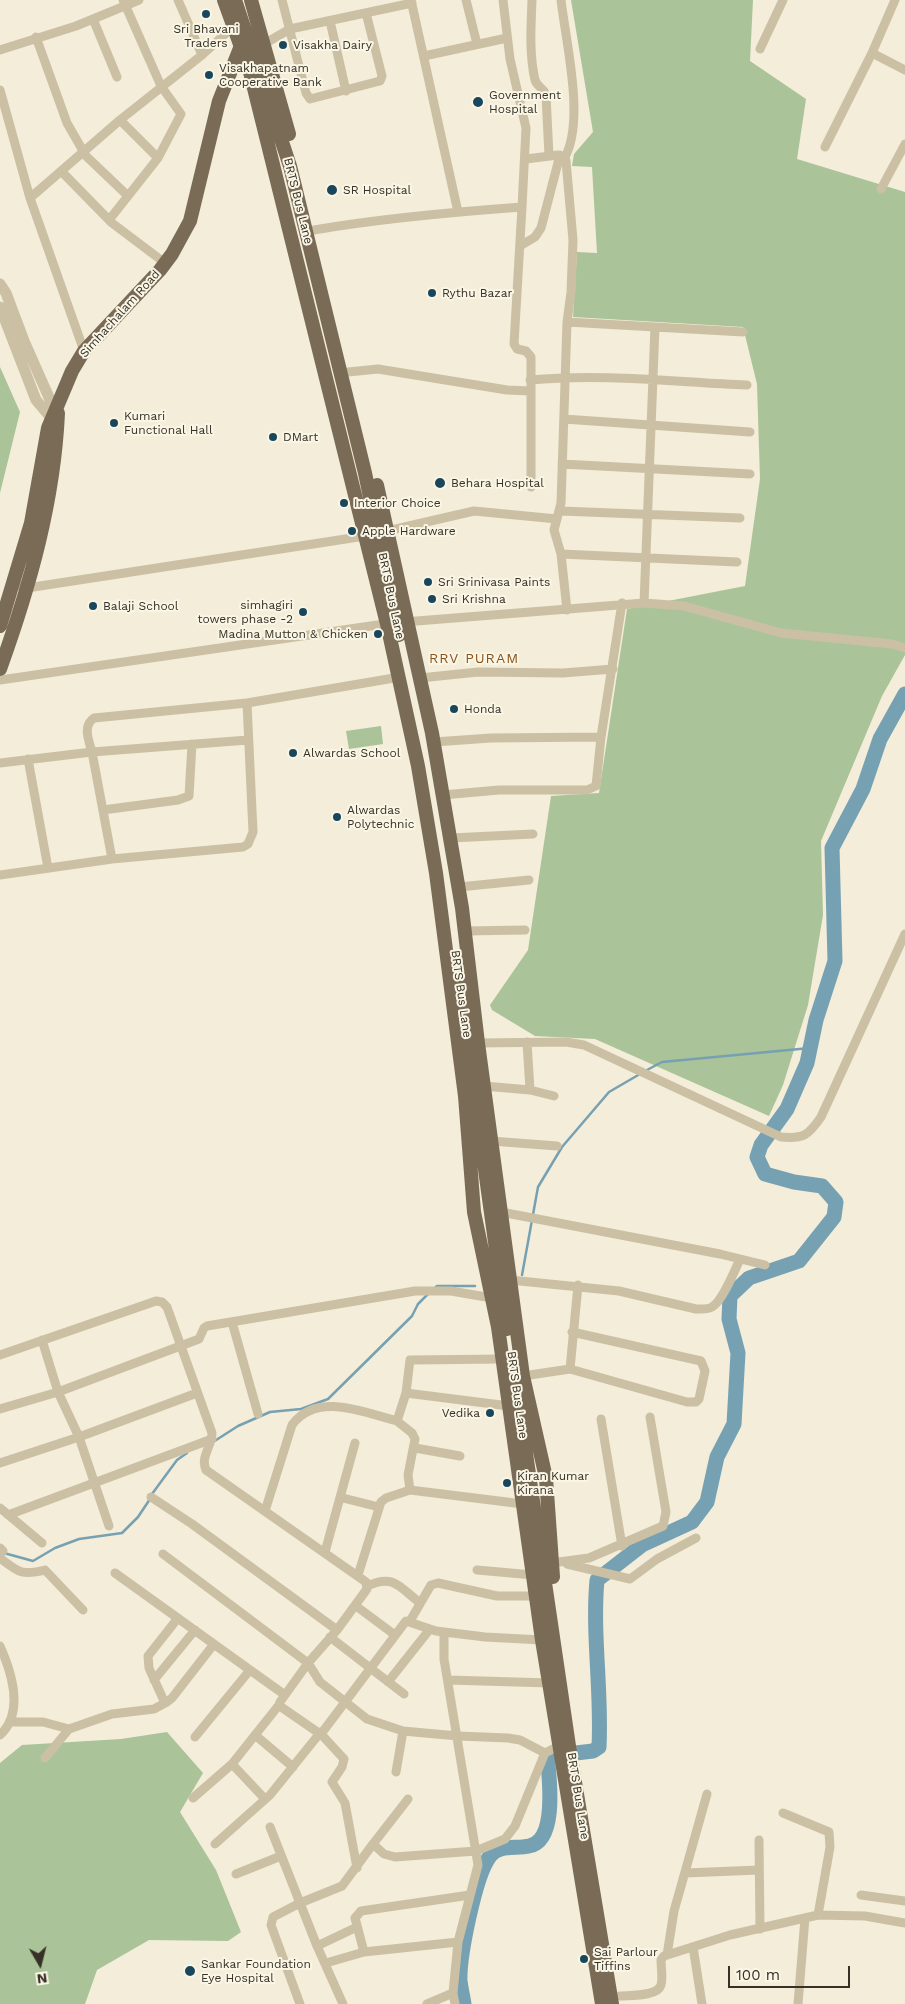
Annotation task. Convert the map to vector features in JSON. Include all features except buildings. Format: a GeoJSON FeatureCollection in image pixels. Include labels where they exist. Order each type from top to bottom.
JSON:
{"type":"FeatureCollection","features":[{"type":"Feature","properties":{"kind":"main road"},"geometry":{"type":"LineString","coordinates":[[224,0],[234,26],[252,45],[314,230],[387,531],[397,623],[400,677],[418,766],[436,873],[465,1096],[473,1205],[502,1359],[542,1640],[550,1683],[575,1784],[617,2001]]}},
{"type":"Feature","properties":{"kind":"main road","name":"BRTS Bus Lane"},"geometry":{"type":"LineString","coordinates":[[235,0],[252,45],[290,166],[365,473],[429,777],[566,1744]]}},
{"type":"Feature","properties":{"kind":"main road"},"geometry":{"type":"LineString","coordinates":[[251,0],[252,45],[365,536],[397,623],[420,678],[434,742],[451,838],[465,931],[478,1043],[523,1376],[546,1478],[556,1563],[566,1744],[575,1784],[602,2004]]}},
{"type":"Feature","properties":{"kind":"main road","name":"Simhachalam Road"},"geometry":{"type":"LineString","coordinates":[[0,669],[27,588],[45,518],[54,465],[55,411],[72,371],[84,351],[165,263],[190,221],[216,113],[252,45]]}},
{"type":"Feature","properties":{"kind":"main road"},"geometry":{"type":"LineString","coordinates":[[0,626],[34,509],[48,428],[55,411]]}},
{"type":"Feature","properties":{"kind":"street"},"geometry":{"type":"LineString","coordinates":[[0,50],[94,19],[124,3],[139,0]]}},
{"type":"Feature","properties":{"kind":"street"},"geometry":{"type":"LineString","coordinates":[[178,0],[202,55]]}},
{"type":"Feature","properties":{"kind":"street"},"geometry":{"type":"LineString","coordinates":[[282,0],[307,97],[314,98],[376,83],[381,79],[366,13]]}},
{"type":"Feature","properties":{"kind":"street"},"geometry":{"type":"LineString","coordinates":[[466,0],[477,44]]}},
{"type":"Feature","properties":{"kind":"street"},"geometry":{"type":"LineString","coordinates":[[503,0],[510,59],[525,120],[526,159],[514,344],[517,349],[529,353],[531,487]]}},
{"type":"Feature","properties":{"kind":"street"},"geometry":{"type":"LineString","coordinates":[[532,0],[532,58],[536,82],[545,91],[546,95],[549,156]]}},
{"type":"Feature","properties":{"kind":"street"},"geometry":{"type":"LineString","coordinates":[[520,246],[535,237],[541,228],[562,156],[572,140],[575,117],[560,0]]}},
{"type":"Feature","properties":{"kind":"street"},"geometry":{"type":"LineString","coordinates":[[760,49],[783,0]]}},
{"type":"Feature","properties":{"kind":"street"},"geometry":{"type":"LineString","coordinates":[[825,147],[872,53],[895,0]]}},
{"type":"Feature","properties":{"kind":"street"},"geometry":{"type":"LineString","coordinates":[[252,45],[290,29],[412,2],[458,212]]}},
{"type":"Feature","properties":{"kind":"street"},"geometry":{"type":"LineString","coordinates":[[110,220],[158,158],[181,114],[162,86],[124,3]]}},
{"type":"Feature","properties":{"kind":"street"},"geometry":{"type":"LineString","coordinates":[[94,19],[116,77]]}},
{"type":"Feature","properties":{"kind":"street"},"geometry":{"type":"LineString","coordinates":[[330,21],[346,90]]}},
{"type":"Feature","properties":{"kind":"street"},"geometry":{"type":"LineString","coordinates":[[30,198],[120,120],[202,55],[234,26]]}},
{"type":"Feature","properties":{"kind":"street"},"geometry":{"type":"LineString","coordinates":[[36,37],[67,124],[83,152],[128,196]]}},
{"type":"Feature","properties":{"kind":"street"},"geometry":{"type":"LineString","coordinates":[[424,56],[507,38]]}},
{"type":"Feature","properties":{"kind":"street"},"geometry":{"type":"LineString","coordinates":[[872,53],[905,70]]}},
{"type":"Feature","properties":{"kind":"street"},"geometry":{"type":"LineString","coordinates":[[0,90],[30,198],[84,351]]}},
{"type":"Feature","properties":{"kind":"street"},"geometry":{"type":"LineString","coordinates":[[120,120],[158,158]]}},
{"type":"Feature","properties":{"kind":"street"},"geometry":{"type":"LineString","coordinates":[[881,189],[905,144]]}},
{"type":"Feature","properties":{"kind":"street"},"geometry":{"type":"LineString","coordinates":[[526,159],[562,156]]}},
{"type":"Feature","properties":{"kind":"street"},"geometry":{"type":"LineString","coordinates":[[562,156],[572,233],[571,292],[567,322],[559,515],[554,530],[560,554],[568,610]]}},
{"type":"Feature","properties":{"kind":"street"},"geometry":{"type":"LineString","coordinates":[[61,171],[110,220],[165,263]]}},
{"type":"Feature","properties":{"kind":"street"},"geometry":{"type":"LineString","coordinates":[[314,230],[458,212],[522,207]]}},
{"type":"Feature","properties":{"kind":"street"},"geometry":{"type":"LineString","coordinates":[[0,284],[6,293],[24,341],[55,411]]}},
{"type":"Feature","properties":{"kind":"street"},"geometry":{"type":"LineString","coordinates":[[0,307],[36,400],[55,411]]}},
{"type":"Feature","properties":{"kind":"street"},"geometry":{"type":"LineString","coordinates":[[567,322],[743,332]]}},
{"type":"Feature","properties":{"kind":"street"},"geometry":{"type":"LineString","coordinates":[[644,603],[655,327]]}},
{"type":"Feature","properties":{"kind":"street"},"geometry":{"type":"LineString","coordinates":[[348,372],[378,370],[507,390],[530,391]]}},
{"type":"Feature","properties":{"kind":"street"},"geometry":{"type":"LineString","coordinates":[[530,380],[566,376],[747,385]]}},
{"type":"Feature","properties":{"kind":"street"},"geometry":{"type":"LineString","coordinates":[[564,419],[750,432]]}},
{"type":"Feature","properties":{"kind":"street"},"geometry":{"type":"LineString","coordinates":[[562,464],[750,474]]}},
{"type":"Feature","properties":{"kind":"street"},"geometry":{"type":"LineString","coordinates":[[387,531],[474,510],[559,515],[648,513],[740,518]]}},
{"type":"Feature","properties":{"kind":"street"},"geometry":{"type":"LineString","coordinates":[[12,584],[27,588],[365,536]]}},
{"type":"Feature","properties":{"kind":"street"},"geometry":{"type":"LineString","coordinates":[[560,554],[737,562]]}},
{"type":"Feature","properties":{"kind":"street"},"geometry":{"type":"LineString","coordinates":[[0,680],[397,623],[644,603],[684,606],[781,633],[892,644],[905,648]]}},
{"type":"Feature","properties":{"kind":"street"},"geometry":{"type":"LineString","coordinates":[[443,795],[499,790],[592,789],[598,780],[601,737],[622,604]]}},
{"type":"Feature","properties":{"kind":"street"},"geometry":{"type":"LineString","coordinates":[[420,678],[478,672],[562,673],[613,669]]}},
{"type":"Feature","properties":{"kind":"street"},"geometry":{"type":"LineString","coordinates":[[112,859],[87,726],[94,718],[247,703],[400,677]]}},
{"type":"Feature","properties":{"kind":"street"},"geometry":{"type":"LineString","coordinates":[[0,875],[112,859],[248,844],[253,832],[247,703]]}},
{"type":"Feature","properties":{"kind":"street"},"geometry":{"type":"LineString","coordinates":[[434,742],[491,738],[601,737]]}},
{"type":"Feature","properties":{"kind":"street"},"geometry":{"type":"LineString","coordinates":[[0,763],[92,752],[248,740]]}},
{"type":"Feature","properties":{"kind":"street"},"geometry":{"type":"LineString","coordinates":[[103,810],[185,799],[191,792],[192,744]]}},
{"type":"Feature","properties":{"kind":"street"},"geometry":{"type":"LineString","coordinates":[[28,759],[48,868]]}},
{"type":"Feature","properties":{"kind":"street"},"geometry":{"type":"LineString","coordinates":[[451,838],[533,834]]}},
{"type":"Feature","properties":{"kind":"street"},"geometry":{"type":"LineString","coordinates":[[459,887],[529,880]]}},
{"type":"Feature","properties":{"kind":"street"},"geometry":{"type":"LineString","coordinates":[[465,931],[525,930]]}},
{"type":"Feature","properties":{"kind":"street"},"geometry":{"type":"LineString","coordinates":[[478,1043],[566,1042],[584,1045],[780,1137],[798,1139],[812,1130],[821,1117],[905,934]]}},
{"type":"Feature","properties":{"kind":"street"},"geometry":{"type":"LineString","coordinates":[[528,1042],[530,1090]]}},
{"type":"Feature","properties":{"kind":"street"},"geometry":{"type":"LineString","coordinates":[[484,1086],[530,1090],[554,1096]]}},
{"type":"Feature","properties":{"kind":"street"},"geometry":{"type":"LineString","coordinates":[[491,1141],[557,1146]]}},
{"type":"Feature","properties":{"kind":"street"},"geometry":{"type":"LineString","coordinates":[[501,1212],[765,1265]]}},
{"type":"Feature","properties":{"kind":"street"},"geometry":{"type":"LineString","coordinates":[[510,1280],[578,1285],[619,1291],[696,1310],[705,1310],[714,1307],[719,1300],[740,1259]]}},
{"type":"Feature","properties":{"kind":"street"},"geometry":{"type":"LineString","coordinates":[[570,1369],[572,1332],[578,1285]]}},
{"type":"Feature","properties":{"kind":"street"},"geometry":{"type":"LineString","coordinates":[[0,1409],[58,1392],[180,1345],[200,1340],[204,1328],[207,1326],[415,1291],[438,1291],[492,1298]]}},
{"type":"Feature","properties":{"kind":"street"},"geometry":{"type":"LineString","coordinates":[[0,1355],[156,1301],[162,1302],[167,1307],[212,1433],[212,1440],[203,1464],[206,1470],[358,1575],[367,1586]]}},
{"type":"Feature","properties":{"kind":"street"},"geometry":{"type":"LineString","coordinates":[[232,1322],[258,1414]]}},
{"type":"Feature","properties":{"kind":"street"},"geometry":{"type":"LineString","coordinates":[[523,1376],[570,1369],[692,1403],[699,1399],[706,1370],[701,1361],[572,1332]]}},
{"type":"Feature","properties":{"kind":"street"},"geometry":{"type":"LineString","coordinates":[[42,1340],[58,1392],[79,1437],[109,1526]]}},
{"type":"Feature","properties":{"kind":"street"},"geometry":{"type":"LineString","coordinates":[[397,1421],[406,1393],[410,1360],[502,1359]]}},
{"type":"Feature","properties":{"kind":"street"},"geometry":{"type":"LineString","coordinates":[[0,1462],[79,1437],[197,1393]]}},
{"type":"Feature","properties":{"kind":"street"},"geometry":{"type":"LineString","coordinates":[[406,1393],[509,1406]]}},
{"type":"Feature","properties":{"kind":"street"},"geometry":{"type":"LineString","coordinates":[[265,1511],[292,1425],[301,1416],[320,1408],[335,1406],[397,1421],[412,1433],[415,1440],[415,1448],[408,1475],[410,1490]]}},
{"type":"Feature","properties":{"kind":"street"},"geometry":{"type":"LineString","coordinates":[[556,1563],[589,1558],[622,1546],[658,1529],[666,1520],[650,1417]]}},
{"type":"Feature","properties":{"kind":"street"},"geometry":{"type":"LineString","coordinates":[[601,1419],[622,1546]]}},
{"type":"Feature","properties":{"kind":"street"},"geometry":{"type":"LineString","coordinates":[[8,1515],[95,1481],[212,1440]]}},
{"type":"Feature","properties":{"kind":"street"},"geometry":{"type":"LineString","coordinates":[[325,1552],[355,1443]]}},
{"type":"Feature","properties":{"kind":"street"},"geometry":{"type":"LineString","coordinates":[[415,1448],[460,1456]]}},
{"type":"Feature","properties":{"kind":"street"},"geometry":{"type":"LineString","coordinates":[[358,1575],[379,1507],[386,1498],[410,1490],[523,1504]]}},
{"type":"Feature","properties":{"kind":"street"},"geometry":{"type":"LineString","coordinates":[[151,1497],[337,1630]]}},
{"type":"Feature","properties":{"kind":"street"},"geometry":{"type":"LineString","coordinates":[[343,1498],[379,1507]]}},
{"type":"Feature","properties":{"kind":"street"},"geometry":{"type":"LineString","coordinates":[[0,1508],[42,1543]]}},
{"type":"Feature","properties":{"kind":"street"},"geometry":{"type":"LineString","coordinates":[[556,1563],[628,1579],[657,1558],[696,1538]]}},
{"type":"Feature","properties":{"kind":"street"},"geometry":{"type":"LineString","coordinates":[[1,1553],[17,1571],[26,1574],[45,1570],[82,1610]]}},
{"type":"Feature","properties":{"kind":"street"},"geometry":{"type":"LineString","coordinates":[[163,1554],[308,1663],[320,1682],[367,1720],[403,1731],[520,1740],[545,1753]]}},
{"type":"Feature","properties":{"kind":"street"},"geometry":{"type":"LineString","coordinates":[[477,1570],[533,1575]]}},
{"type":"Feature","properties":{"kind":"street"},"geometry":{"type":"LineString","coordinates":[[115,1573],[285,1694]]}},
{"type":"Feature","properties":{"kind":"street"},"geometry":{"type":"LineString","coordinates":[[193,1798],[232,1764],[279,1705],[308,1663],[356,1606],[367,1586],[385,1579],[391,1581],[420,1602]]}},
{"type":"Feature","properties":{"kind":"street"},"geometry":{"type":"LineString","coordinates":[[215,1844],[265,1799],[293,1768],[402,1624],[410,1621],[431,1584],[438,1583],[497,1596],[536,1596]]}},
{"type":"Feature","properties":{"kind":"street"},"geometry":{"type":"LineString","coordinates":[[356,1606],[395,1635]]}},
{"type":"Feature","properties":{"kind":"street"},"geometry":{"type":"LineString","coordinates":[[167,1702],[162,1699],[149,1668],[148,1656],[178,1618]]}},
{"type":"Feature","properties":{"kind":"street"},"geometry":{"type":"LineString","coordinates":[[410,1621],[444,1632],[495,1638],[542,1640]]}},
{"type":"Feature","properties":{"kind":"street"},"geometry":{"type":"LineString","coordinates":[[388,1682],[430,1629]]}},
{"type":"Feature","properties":{"kind":"street"},"geometry":{"type":"LineString","coordinates":[[154,1680],[195,1630]]}},
{"type":"Feature","properties":{"kind":"street"},"geometry":{"type":"LineString","coordinates":[[444,1632],[444,1659],[478,1865],[458,1942],[453,1993],[455,2004]]}},
{"type":"Feature","properties":{"kind":"street"},"geometry":{"type":"LineString","coordinates":[[330,1637],[369,1669],[404,1694]]}},
{"type":"Feature","properties":{"kind":"street"},"geometry":{"type":"LineString","coordinates":[[45,1758],[69,1729],[112,1714],[154,1709],[167,1702],[214,1644]]}},
{"type":"Feature","properties":{"kind":"street"},"geometry":{"type":"LineString","coordinates":[[0,1646],[14,1696],[15,1712],[12,1722],[0,1735]]}},
{"type":"Feature","properties":{"kind":"street"},"geometry":{"type":"LineString","coordinates":[[195,1737],[250,1670]]}},
{"type":"Feature","properties":{"kind":"street"},"geometry":{"type":"LineString","coordinates":[[448,1680],[550,1683]]}},
{"type":"Feature","properties":{"kind":"street"},"geometry":{"type":"LineString","coordinates":[[279,1705],[320,1733],[344,1759],[332,1786],[342,1796],[345,1803],[358,1868]]}},
{"type":"Feature","properties":{"kind":"street"},"geometry":{"type":"LineString","coordinates":[[12,1722],[43,1722],[69,1729]]}},
{"type":"Feature","properties":{"kind":"street"},"geometry":{"type":"LineString","coordinates":[[396,1772],[403,1731]]}},
{"type":"Feature","properties":{"kind":"street"},"geometry":{"type":"LineString","coordinates":[[254,1735],[293,1768]]}},
{"type":"Feature","properties":{"kind":"street"},"geometry":{"type":"LineString","coordinates":[[373,1844],[384,1854],[394,1857],[476,1851],[504,1839],[511,1832],[545,1753],[566,1744]]}},
{"type":"Feature","properties":{"kind":"street"},"geometry":{"type":"LineString","coordinates":[[232,1764],[265,1799]]}},
{"type":"Feature","properties":{"kind":"street"},"geometry":{"type":"LineString","coordinates":[[667,1955],[674,1911],[707,1794]]}},
{"type":"Feature","properties":{"kind":"street"},"geometry":{"type":"LineString","coordinates":[[300,2004],[270,1921],[300,1903],[336,1890],[358,1868],[373,1844],[408,1799]]}},
{"type":"Feature","properties":{"kind":"street"},"geometry":{"type":"LineString","coordinates":[[783,1813],[829,1832],[830,1847],[818,1915]]}},
{"type":"Feature","properties":{"kind":"street"},"geometry":{"type":"LineString","coordinates":[[270,1827],[317,1946],[344,2004]]}},
{"type":"Feature","properties":{"kind":"street"},"geometry":{"type":"LineString","coordinates":[[759,1840],[760,1928]]}},
{"type":"Feature","properties":{"kind":"street"},"geometry":{"type":"LineString","coordinates":[[236,1874],[281,1856]]}},
{"type":"Feature","properties":{"kind":"street"},"geometry":{"type":"LineString","coordinates":[[685,1873],[759,1870]]}},
{"type":"Feature","properties":{"kind":"street"},"geometry":{"type":"LineString","coordinates":[[364,1952],[355,1918],[361,1911],[470,1895]]}},
{"type":"Feature","properties":{"kind":"street"},"geometry":{"type":"LineString","coordinates":[[862,1895],[905,1901]]}},
{"type":"Feature","properties":{"kind":"street"},"geometry":{"type":"LineString","coordinates":[[617,2001],[652,1993],[659,1989],[661,1984],[661,1960],[667,1955],[760,1928],[818,1915],[865,1916],[905,1923]]}},
{"type":"Feature","properties":{"kind":"street"},"geometry":{"type":"LineString","coordinates":[[798,2004],[805,1918]]}},
{"type":"Feature","properties":{"kind":"street"},"geometry":{"type":"LineString","coordinates":[[317,1946],[357,1927]]}},
{"type":"Feature","properties":{"kind":"street"},"geometry":{"type":"LineString","coordinates":[[326,1963],[364,1952],[458,1942]]}},
{"type":"Feature","properties":{"kind":"street"},"geometry":{"type":"LineString","coordinates":[[693,1947],[702,2004]]}},
{"type":"Feature","properties":{"kind":"street"},"geometry":{"type":"LineString","coordinates":[[427,2004],[453,1993]]}},
{"type":"Feature","properties":{"kind":"green space"},"geometry":{"type":"Polygon","coordinates":[[[571,0],[753,0],[750,61],[806,99],[797,159],[905,192],[905,655],[882,696],[821,841],[823,915],[808,1005],[783,1085],[769,1116],[595,1039],[535,1036],[492,1010],[490,1005],[528,950],[551,796],[599,793],[627,609],[745,586],[760,479],[757,384],[743,327],[573,317],[577,252],[597,253],[592,167],[572,166],[574,154],[593,132],[571,0]]]}},
{"type":"Feature","properties":{"kind":"green space"},"geometry":{"type":"Polygon","coordinates":[[[0,367],[20,412],[0,493],[0,367]]]}},
{"type":"Feature","properties":{"kind":"green space"},"geometry":{"type":"Polygon","coordinates":[[[381,726],[383,744],[349,749],[346,731],[381,726]]]}},
{"type":"Feature","properties":{"kind":"green space"},"geometry":{"type":"Polygon","coordinates":[[[167,1732],[203,1773],[180,1812],[216,1870],[241,1932],[228,1941],[149,1940],[97,1970],[85,2004],[0,2004],[0,1763],[22,1745],[121,1739],[167,1732]]]}},
{"type":"Feature","properties":{"kind":"waterway"},"geometry":{"type":"LineString","coordinates":[[464,2004],[460,1981],[462,1954],[469,1917],[484,1866],[494,1852],[503,1848],[529,1846],[538,1842],[544,1834],[549,1811],[550,1785],[548,1764],[550,1756],[593,1751],[599,1747],[597,1580],[642,1545],[692,1522],[707,1502],[717,1457],[734,1424],[738,1353],[729,1319],[730,1296],[749,1278],[799,1261],[834,1217],[836,1202],[822,1186],[794,1182],[765,1174],[757,1157],[761,1145],[787,1109],[807,1063],[816,1020],[835,961],[832,848],[863,789],[880,739],[905,694]]}},
{"type":"Feature","properties":{"kind":"waterway"},"geometry":{"type":"LineString","coordinates":[[647,1070],[662,1062],[810,1048]]}},
{"type":"Feature","properties":{"kind":"waterway"},"geometry":{"type":"LineString","coordinates":[[522,1275],[538,1187],[562,1147],[609,1092],[640,1074]]}},
{"type":"Feature","properties":{"kind":"waterway"},"geometry":{"type":"LineString","coordinates":[[435,1288],[437,1286],[475,1286]]}},
{"type":"Feature","properties":{"kind":"waterway"},"geometry":{"type":"LineString","coordinates":[[213,1442],[238,1426],[270,1412],[301,1409],[328,1399],[412,1316],[418,1304],[429,1293]]}},
{"type":"Feature","properties":{"kind":"waterway"},"geometry":{"type":"LineString","coordinates":[[152,1494],[177,1460],[187,1453]]}},
{"type":"Feature","properties":{"kind":"waterway"},"geometry":{"type":"LineString","coordinates":[[4,1553],[33,1561],[55,1548],[79,1539],[122,1533],[138,1517],[150,1499]]}},
{"type":"Feature","properties":{"kind":"place","name":"Sri Bhavani Traders"},"geometry":{"type":"Point","coordinates":[206,14]}},
{"type":"Feature","properties":{"kind":"place","name":"Visakha Dairy"},"geometry":{"type":"Point","coordinates":[283,45]}},
{"type":"Feature","properties":{"kind":"place","name":"Visakhapatnam Cooperative Bank"},"geometry":{"type":"Point","coordinates":[209,75]}},
{"type":"Feature","properties":{"kind":"place","name":"Government Hospital"},"geometry":{"type":"Point","coordinates":[478,102]}},
{"type":"Feature","properties":{"kind":"place","name":"SR Hospital"},"geometry":{"type":"Point","coordinates":[332,190]}},
{"type":"Feature","properties":{"kind":"place","name":"Rythu Bazar"},"geometry":{"type":"Point","coordinates":[432,293]}},
{"type":"Feature","properties":{"kind":"place","name":"Kumari Functional Hall"},"geometry":{"type":"Point","coordinates":[114,423]}},
{"type":"Feature","properties":{"kind":"place","name":"DMart"},"geometry":{"type":"Point","coordinates":[273,437]}},
{"type":"Feature","properties":{"kind":"place","name":"Behara Hospital"},"geometry":{"type":"Point","coordinates":[440,483]}},
{"type":"Feature","properties":{"kind":"place","name":"Interior Choice"},"geometry":{"type":"Point","coordinates":[344,503]}},
{"type":"Feature","properties":{"kind":"place","name":"Apple Hardware"},"geometry":{"type":"Point","coordinates":[352,531]}},
{"type":"Feature","properties":{"kind":"place","name":"Sri Srinivasa Paints"},"geometry":{"type":"Point","coordinates":[428,582]}},
{"type":"Feature","properties":{"kind":"place","name":"Sri Krishna"},"geometry":{"type":"Point","coordinates":[432,599]}},
{"type":"Feature","properties":{"kind":"place","name":"Balaji School"},"geometry":{"type":"Point","coordinates":[93,606]}},
{"type":"Feature","properties":{"kind":"place","name":"simhagiri towers phase -2"},"geometry":{"type":"Point","coordinates":[303,612]}},
{"type":"Feature","properties":{"kind":"place","name":"Madina Mutton & Chicken"},"geometry":{"type":"Point","coordinates":[378,634]}},
{"type":"Feature","properties":{"kind":"place","name":"Honda"},"geometry":{"type":"Point","coordinates":[454,709]}},
{"type":"Feature","properties":{"kind":"place","name":"Alwardas School"},"geometry":{"type":"Point","coordinates":[293,753]}},
{"type":"Feature","properties":{"kind":"place","name":"Alwardas Polytechnic"},"geometry":{"type":"Point","coordinates":[337,817]}},
{"type":"Feature","properties":{"kind":"place","name":"Vedika"},"geometry":{"type":"Point","coordinates":[490,1413]}},
{"type":"Feature","properties":{"kind":"place","name":"Kiran Kumar Kirana"},"geometry":{"type":"Point","coordinates":[507,1483]}},
{"type":"Feature","properties":{"kind":"place","name":"Sai Parlour Tiffins"},"geometry":{"type":"Point","coordinates":[584,1959]}},
{"type":"Feature","properties":{"kind":"place","name":"Sankar Foundation Eye Hospital"},"geometry":{"type":"Point","coordinates":[190,1971]}},
{"type":"Feature","properties":{"kind":"district","name":"RRV PURAM"},"geometry":{"type":"Point","coordinates":[474,659]}}]}
